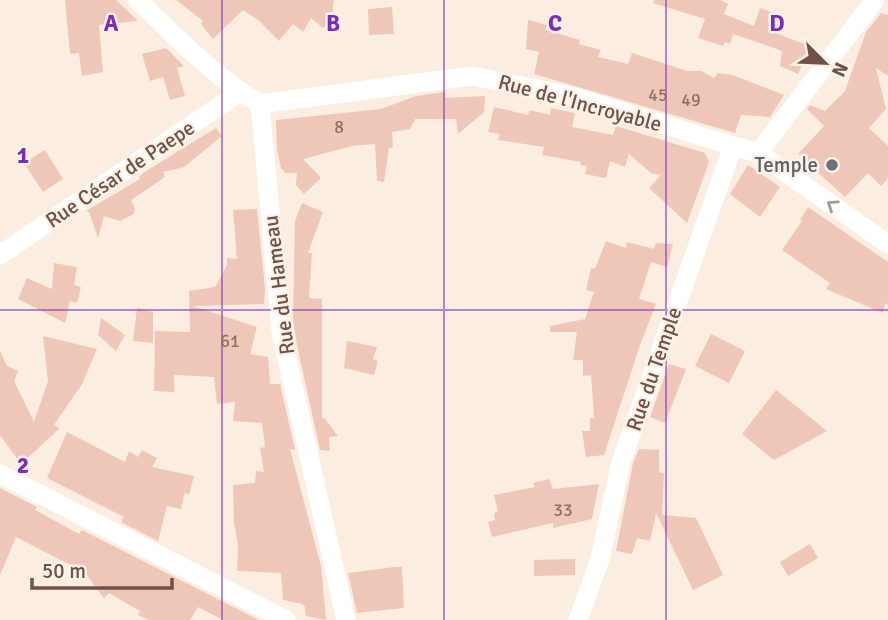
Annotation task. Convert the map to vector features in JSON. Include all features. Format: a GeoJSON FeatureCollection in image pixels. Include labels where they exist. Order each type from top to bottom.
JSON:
{"type":"FeatureCollection","features":[{"type":"Feature","properties":{"kind":"street"},"geometry":{"type":"LineString","coordinates":[[138,0],[240,92],[260,104]]}},
{"type":"Feature","properties":{"kind":"street"},"geometry":{"type":"LineString","coordinates":[[758,153],[875,0]]}},
{"type":"Feature","properties":{"kind":"street","name":"Rue de l'Incroyable"},"geometry":{"type":"LineString","coordinates":[[260,104],[472,76],[571,96],[733,146]]}},
{"type":"Feature","properties":{"kind":"street","name":"Rue César de Paepe"},"geometry":{"type":"LineString","coordinates":[[0,255],[240,92]]}},
{"type":"Feature","properties":{"kind":"street","name":"Rue du Hameau"},"geometry":{"type":"LineString","coordinates":[[260,104],[281,332],[346,620]]}},
{"type":"Feature","properties":{"kind":"street"},"geometry":{"type":"LineString","coordinates":[[733,146],[758,153],[888,244]]}},
{"type":"Feature","properties":{"kind":"street","name":"Rue du Temple"},"geometry":{"type":"LineString","coordinates":[[578,620],[600,559],[621,463],[733,146]]}},
{"type":"Feature","properties":{"kind":"street"},"geometry":{"type":"LineString","coordinates":[[0,474],[286,620]]}},
{"type":"Feature","properties":{"kind":"building"},"geometry":{"type":"Polygon","coordinates":[[[65,0],[116,0],[138,21],[99,25],[103,72],[82,76],[79,53],[70,54],[65,0]]]}},
{"type":"Feature","properties":{"kind":"building"},"geometry":{"type":"Polygon","coordinates":[[[176,0],[334,0],[332,17],[323,28],[311,18],[303,32],[293,24],[279,41],[258,20],[243,10],[213,39],[201,24],[203,21],[176,0]]]}},
{"type":"Feature","properties":{"kind":"building"},"geometry":{"type":"Polygon","coordinates":[[[654,0],[720,0],[728,4],[724,14],[754,26],[760,8],[783,16],[776,33],[809,46],[805,59],[798,74],[780,66],[782,51],[760,43],[733,34],[730,44],[725,42],[723,46],[698,38],[705,19],[653,3],[654,0]]]}},
{"type":"Feature","properties":{"kind":"building"},"geometry":{"type":"Polygon","coordinates":[[[392,7],[394,34],[369,35],[368,9],[392,7]]]}},
{"type":"Feature","properties":{"kind":"building"},"geometry":{"type":"Polygon","coordinates":[[[881,13],[888,15],[888,76],[876,68],[886,109],[869,128],[888,146],[888,178],[881,186],[868,173],[845,197],[805,161],[807,157],[798,154],[824,126],[807,109],[810,105],[825,111],[845,91],[866,32],[881,13]]]}},
{"type":"Feature","properties":{"kind":"building"},"geometry":{"type":"Polygon","coordinates":[[[528,20],[547,25],[546,30],[580,40],[579,44],[601,50],[598,57],[628,64],[632,53],[687,71],[701,71],[714,78],[718,73],[732,75],[784,95],[770,117],[741,115],[735,133],[534,74],[539,52],[526,49],[528,20]]]}},
{"type":"Feature","properties":{"kind":"building"},"geometry":{"type":"Polygon","coordinates":[[[166,48],[184,66],[177,68],[185,96],[170,100],[163,77],[150,81],[142,54],[166,48]]]}},
{"type":"Feature","properties":{"kind":"building"},"geometry":{"type":"Polygon","coordinates":[[[445,92],[445,98],[485,96],[484,112],[458,134],[456,119],[415,119],[410,129],[392,132],[393,147],[389,148],[384,182],[377,181],[375,144],[352,146],[303,159],[321,178],[304,194],[296,185],[297,173],[285,173],[281,168],[277,150],[276,120],[381,109],[416,96],[445,92]]]}},
{"type":"Feature","properties":{"kind":"building"},"geometry":{"type":"Polygon","coordinates":[[[494,107],[528,115],[530,110],[550,115],[551,108],[575,113],[572,127],[613,135],[616,126],[705,153],[709,162],[687,223],[649,188],[661,175],[651,173],[629,154],[625,167],[610,161],[606,178],[585,174],[587,166],[580,165],[581,162],[542,155],[544,147],[498,140],[500,134],[488,132],[494,107]]]}},
{"type":"Feature","properties":{"kind":"building"},"geometry":{"type":"Polygon","coordinates":[[[216,128],[222,136],[184,167],[163,172],[165,177],[131,200],[134,214],[120,221],[104,216],[98,238],[89,212],[86,211],[216,128]]]}},
{"type":"Feature","properties":{"kind":"building"},"geometry":{"type":"Polygon","coordinates":[[[45,150],[63,179],[43,192],[24,163],[45,150]]]}},
{"type":"Feature","properties":{"kind":"building"},"geometry":{"type":"Polygon","coordinates":[[[748,165],[780,187],[760,217],[730,194],[748,165]]]}},
{"type":"Feature","properties":{"kind":"building"},"geometry":{"type":"Polygon","coordinates":[[[302,203],[323,212],[308,253],[312,253],[309,298],[322,299],[322,418],[338,436],[329,437],[330,451],[320,450],[293,318],[295,221],[302,203]]]}},
{"type":"Feature","properties":{"kind":"building"},"geometry":{"type":"Polygon","coordinates":[[[808,207],[888,262],[888,305],[885,303],[883,313],[826,289],[830,283],[782,250],[802,221],[800,220],[808,207]]]}},
{"type":"Feature","properties":{"kind":"building"},"geometry":{"type":"Polygon","coordinates":[[[257,209],[265,288],[264,304],[193,306],[257,327],[250,354],[268,357],[270,384],[280,384],[295,450],[290,449],[321,566],[326,620],[306,616],[302,604],[283,600],[281,573],[237,571],[238,545],[234,523],[233,485],[255,483],[256,471],[264,472],[260,448],[265,447],[262,423],[233,421],[235,402],[217,404],[214,377],[174,375],[174,392],[154,391],[155,331],[190,332],[189,291],[215,287],[227,265],[227,258],[237,259],[233,210],[257,209]]]}},
{"type":"Feature","properties":{"kind":"building"},"geometry":{"type":"Polygon","coordinates":[[[606,241],[626,248],[627,242],[654,249],[656,243],[673,244],[667,267],[651,262],[639,299],[656,304],[604,455],[586,457],[582,431],[590,431],[590,418],[594,418],[591,375],[583,376],[583,360],[573,360],[577,332],[550,332],[550,326],[585,319],[594,292],[586,290],[591,268],[595,269],[606,241]]]}},
{"type":"Feature","properties":{"kind":"building"},"geometry":{"type":"Polygon","coordinates":[[[54,263],[77,267],[74,285],[81,287],[77,303],[70,301],[65,323],[18,299],[27,278],[52,289],[54,263]]]}},
{"type":"Feature","properties":{"kind":"building"},"geometry":{"type":"Polygon","coordinates":[[[137,308],[153,312],[153,343],[133,341],[137,308]]]}},
{"type":"Feature","properties":{"kind":"building"},"geometry":{"type":"Polygon","coordinates":[[[101,318],[125,335],[116,351],[98,335],[101,318]]]}},
{"type":"Feature","properties":{"kind":"building"},"geometry":{"type":"Polygon","coordinates":[[[711,334],[745,351],[729,383],[695,366],[711,334]]]}},
{"type":"Feature","properties":{"kind":"building"},"geometry":{"type":"Polygon","coordinates":[[[43,336],[97,349],[82,384],[54,425],[60,428],[21,464],[0,435],[0,351],[7,366],[18,371],[14,381],[34,422],[48,381],[43,336]]]}},
{"type":"Feature","properties":{"kind":"building"},"geometry":{"type":"Polygon","coordinates":[[[347,341],[377,347],[373,359],[378,361],[374,375],[344,368],[347,341]]]}},
{"type":"Feature","properties":{"kind":"building"},"geometry":{"type":"Polygon","coordinates":[[[669,364],[686,369],[665,423],[650,417],[669,364]]]}},
{"type":"Feature","properties":{"kind":"building"},"geometry":{"type":"Polygon","coordinates":[[[776,390],[827,431],[774,460],[742,434],[776,390]]]}},
{"type":"Feature","properties":{"kind":"building"},"geometry":{"type":"Polygon","coordinates":[[[67,432],[125,462],[129,451],[138,457],[142,450],[157,458],[152,467],[194,476],[189,495],[185,492],[181,509],[167,506],[158,541],[121,522],[124,517],[47,478],[67,432]]]}},
{"type":"Feature","properties":{"kind":"building"},"geometry":{"type":"Polygon","coordinates":[[[639,449],[659,450],[659,472],[664,473],[662,515],[696,518],[723,575],[693,590],[656,513],[650,541],[637,538],[632,554],[616,551],[633,463],[639,449]]]}},
{"type":"Feature","properties":{"kind":"building"},"geometry":{"type":"Polygon","coordinates":[[[549,479],[553,489],[599,484],[592,519],[553,528],[553,523],[492,537],[488,522],[495,520],[494,513],[498,512],[494,495],[535,487],[533,483],[549,479]]]}},
{"type":"Feature","properties":{"kind":"building"},"geometry":{"type":"Polygon","coordinates":[[[0,488],[37,507],[35,510],[79,534],[82,530],[259,620],[223,620],[198,607],[190,620],[149,620],[138,615],[140,611],[109,593],[104,598],[84,572],[16,537],[0,575],[0,488]]]}},
{"type":"Feature","properties":{"kind":"building"},"geometry":{"type":"Polygon","coordinates":[[[810,544],[818,558],[788,576],[780,562],[810,544]]]}},
{"type":"Feature","properties":{"kind":"building"},"geometry":{"type":"Polygon","coordinates":[[[575,559],[575,575],[534,576],[534,560],[575,559]]]}},
{"type":"Feature","properties":{"kind":"building"},"geometry":{"type":"Polygon","coordinates":[[[402,567],[404,608],[357,613],[348,573],[402,567]]]}},
{"type":"Feature","properties":{"kind":"place","name":"Temple"},"geometry":{"type":"Point","coordinates":[832,165]}}]}
